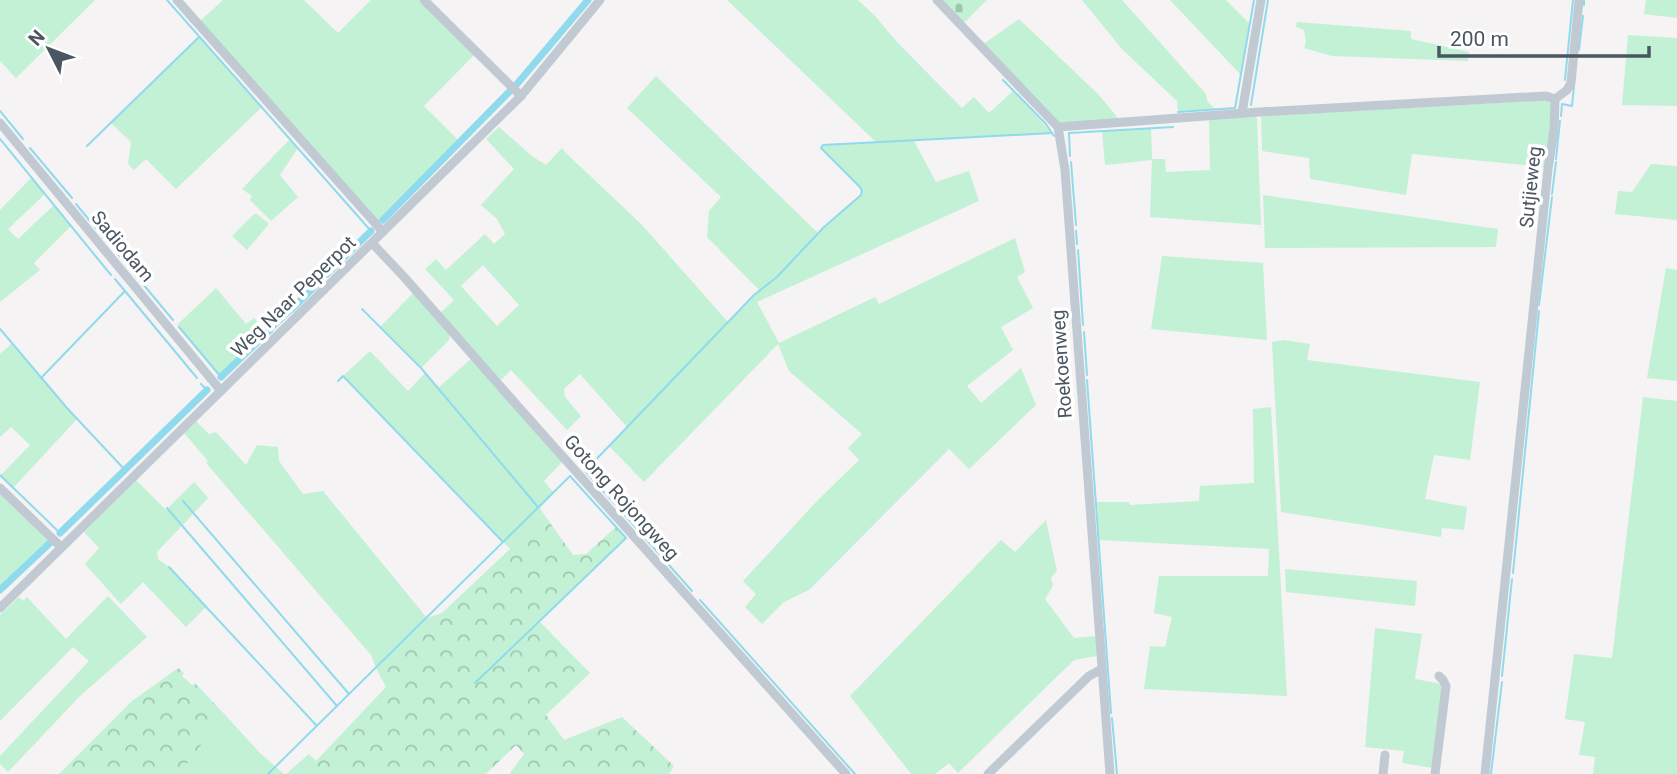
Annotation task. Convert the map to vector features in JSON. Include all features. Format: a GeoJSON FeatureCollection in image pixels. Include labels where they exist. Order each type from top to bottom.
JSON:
{"type":"FeatureCollection","features":[{"type":"Feature","properties":{"kind":"street"},"geometry":{"type":"LineString","coordinates":[[177,0],[383,232]]}},
{"type":"Feature","properties":{"kind":"street"},"geometry":{"type":"LineString","coordinates":[[424,0],[521,96]]}},
{"type":"Feature","properties":{"kind":"street","name":"Weg Naar Peperpot"},"geometry":{"type":"LineString","coordinates":[[0,608],[521,96],[600,0]]}},
{"type":"Feature","properties":{"kind":"street"},"geometry":{"type":"LineString","coordinates":[[937,0],[1058,127],[1242,113],[1546,96],[1555,99],[1567,90],[1571,83],[1579,0]]}},
{"type":"Feature","properties":{"kind":"street"},"geometry":{"type":"LineString","coordinates":[[1242,113],[1261,0]]}},
{"type":"Feature","properties":{"kind":"street","name":"Sutjieweg"},"geometry":{"type":"LineString","coordinates":[[1485,774],[1554,130],[1555,99]]}},
{"type":"Feature","properties":{"kind":"street","name":"Sadiodam"},"geometry":{"type":"LineString","coordinates":[[0,123],[221,391]]}},
{"type":"Feature","properties":{"kind":"street","name":"Roekoenweg"},"geometry":{"type":"LineString","coordinates":[[1058,127],[1065,170],[1110,774]]}},
{"type":"Feature","properties":{"kind":"street","name":"Gotong Rojongweg"},"geometry":{"type":"LineString","coordinates":[[372,243],[846,774]]}},
{"type":"Feature","properties":{"kind":"street"},"geometry":{"type":"LineString","coordinates":[[0,488],[61,547]]}},
{"type":"Feature","properties":{"kind":"street"},"geometry":{"type":"LineString","coordinates":[[988,774],[1089,676],[1102,669]]}},
{"type":"Feature","properties":{"kind":"street"},"geometry":{"type":"LineString","coordinates":[[1435,774],[1446,686],[1438,676]]}},
{"type":"Feature","properties":{"kind":"street"},"geometry":{"type":"LineString","coordinates":[[1383,774],[1385,755]]}},
{"type":"Feature","properties":{"kind":"green space"},"geometry":{"type":"Polygon","coordinates":[[[0,0],[95,0],[16,78],[0,61],[0,0]]]}},
{"type":"Feature","properties":{"kind":"green space"},"geometry":{"type":"Polygon","coordinates":[[[223,0],[304,0],[338,33],[371,0],[419,0],[474,55],[424,106],[460,142],[379,223],[200,21],[223,0]]]}},
{"type":"Feature","properties":{"kind":"green space"},"geometry":{"type":"Polygon","coordinates":[[[727,0],[858,0],[962,108],[974,97],[989,113],[1013,91],[1052,133],[914,141],[936,182],[969,171],[979,201],[757,302],[779,343],[875,297],[879,304],[1015,238],[1025,272],[1017,277],[1033,308],[1001,327],[1013,350],[967,386],[981,403],[1021,368],[1036,405],[969,469],[949,449],[809,590],[784,602],[762,624],[745,607],[756,594],[743,581],[859,460],[848,448],[862,434],[789,371],[778,344],[644,482],[609,446],[627,427],[580,374],[564,389],[565,397],[581,416],[567,430],[511,370],[499,382],[440,313],[454,300],[425,269],[436,259],[446,270],[485,234],[494,244],[505,234],[497,219],[481,205],[514,169],[486,139],[499,127],[546,165],[562,148],[642,225],[728,322],[759,290],[707,237],[709,211],[721,197],[627,108],[656,76],[818,233],[861,195],[862,191],[821,148],[823,145],[876,142],[727,0]],[[483,265],[461,286],[497,326],[519,305],[483,265]]]}},
{"type":"Feature","properties":{"kind":"green space"},"geometry":{"type":"Polygon","coordinates":[[[941,0],[987,0],[963,24],[941,0]]]}},
{"type":"Feature","properties":{"kind":"green space"},"geometry":{"type":"Polygon","coordinates":[[[1082,0],[1122,0],[1206,94],[1207,101],[1215,109],[1178,112],[1177,101],[1122,49],[1082,0]]]}},
{"type":"Feature","properties":{"kind":"green space"},"geometry":{"type":"Polygon","coordinates":[[[1170,0],[1226,0],[1250,24],[1241,75],[1170,0]]]}},
{"type":"Feature","properties":{"kind":"green space"},"geometry":{"type":"Polygon","coordinates":[[[1646,0],[1677,0],[1677,18],[1644,14],[1646,0]]]}},
{"type":"Feature","properties":{"kind":"green space"},"geometry":{"type":"Polygon","coordinates":[[[1019,19],[1098,94],[1119,119],[1059,125],[982,45],[1019,19]]]}},
{"type":"Feature","properties":{"kind":"green space"},"geometry":{"type":"Polygon","coordinates":[[[1297,22],[1411,31],[1411,39],[1469,52],[1468,61],[1332,56],[1304,48],[1304,30],[1296,27],[1297,22]]]}},
{"type":"Feature","properties":{"kind":"green space"},"geometry":{"type":"Polygon","coordinates":[[[1628,35],[1677,38],[1677,106],[1622,105],[1628,35]]]}},
{"type":"Feature","properties":{"kind":"green space"},"geometry":{"type":"Polygon","coordinates":[[[199,36],[262,107],[176,189],[146,159],[134,170],[128,164],[131,142],[111,123],[199,36]]]}},
{"type":"Feature","properties":{"kind":"green space"},"geometry":{"type":"Polygon","coordinates":[[[1547,100],[1552,104],[1545,167],[1412,154],[1406,195],[1310,179],[1309,158],[1262,151],[1261,116],[1547,100]]]}},
{"type":"Feature","properties":{"kind":"green space"},"geometry":{"type":"Polygon","coordinates":[[[1255,116],[1261,225],[1150,217],[1152,160],[1105,165],[1102,131],[1151,128],[1152,159],[1165,159],[1166,172],[1210,170],[1209,118],[1255,116]]]}},
{"type":"Feature","properties":{"kind":"green space"},"geometry":{"type":"Polygon","coordinates":[[[290,139],[298,148],[280,175],[298,197],[271,221],[250,200],[252,196],[242,189],[290,139]]]}},
{"type":"Feature","properties":{"kind":"green space"},"geometry":{"type":"Polygon","coordinates":[[[1651,164],[1677,166],[1677,220],[1615,214],[1618,191],[1632,192],[1651,164]]]}},
{"type":"Feature","properties":{"kind":"green space"},"geometry":{"type":"Polygon","coordinates":[[[32,177],[45,194],[8,229],[18,239],[54,205],[71,226],[34,263],[40,270],[0,302],[0,210],[32,177]]]}},
{"type":"Feature","properties":{"kind":"green space"},"geometry":{"type":"Polygon","coordinates":[[[1263,195],[1498,229],[1496,247],[1265,248],[1263,195]]]}},
{"type":"Feature","properties":{"kind":"green space"},"geometry":{"type":"Polygon","coordinates":[[[254,214],[269,224],[247,250],[232,236],[254,214]]]}},
{"type":"Feature","properties":{"kind":"green space"},"geometry":{"type":"Polygon","coordinates":[[[1162,256],[1263,263],[1267,340],[1151,329],[1162,256]]]}},
{"type":"Feature","properties":{"kind":"green space"},"geometry":{"type":"Polygon","coordinates":[[[1666,268],[1677,270],[1677,381],[1647,378],[1666,268]]]}},
{"type":"Feature","properties":{"kind":"green space"},"geometry":{"type":"Polygon","coordinates":[[[216,288],[246,324],[254,318],[267,333],[220,376],[177,325],[216,288]]]}},
{"type":"Feature","properties":{"kind":"green space"},"geometry":{"type":"Polygon","coordinates":[[[414,292],[450,334],[449,340],[421,368],[380,327],[414,292]]]}},
{"type":"Feature","properties":{"kind":"green space"},"geometry":{"type":"Polygon","coordinates":[[[1284,340],[1310,344],[1307,360],[1480,382],[1470,460],[1434,455],[1425,499],[1467,507],[1464,530],[1442,528],[1441,537],[1281,512],[1272,342],[1284,340]]]}},
{"type":"Feature","properties":{"kind":"green space"},"geometry":{"type":"Polygon","coordinates":[[[12,343],[77,419],[13,488],[0,476],[30,445],[11,427],[0,437],[0,354],[12,343]]]}},
{"type":"Feature","properties":{"kind":"green space"},"geometry":{"type":"Polygon","coordinates":[[[370,351],[408,391],[425,373],[438,388],[472,358],[563,461],[544,481],[554,493],[540,508],[543,513],[510,549],[343,376],[370,351]]]}},
{"type":"Feature","properties":{"kind":"green space"},"geometry":{"type":"Polygon","coordinates":[[[1643,397],[1677,401],[1677,774],[1593,774],[1595,757],[1579,755],[1585,722],[1565,719],[1574,654],[1612,658],[1643,397]]]}},
{"type":"Feature","properties":{"kind":"green space"},"geometry":{"type":"Polygon","coordinates":[[[1271,407],[1287,696],[1144,689],[1150,646],[1165,647],[1172,617],[1154,613],[1159,576],[1268,576],[1269,549],[1099,540],[1097,502],[1129,502],[1130,505],[1199,501],[1200,486],[1254,483],[1253,409],[1271,407]]]}},
{"type":"Feature","properties":{"kind":"green space"},"geometry":{"type":"Polygon","coordinates":[[[196,421],[209,434],[216,432],[246,465],[257,445],[278,447],[279,461],[303,494],[323,491],[427,618],[376,668],[371,655],[206,463],[208,461],[184,433],[196,421]]]}},
{"type":"Feature","properties":{"kind":"green space"},"geometry":{"type":"Polygon","coordinates":[[[136,480],[166,510],[194,482],[208,498],[157,552],[158,559],[169,567],[206,607],[186,627],[143,582],[121,604],[85,564],[99,548],[84,532],[136,480]]]}},
{"type":"Feature","properties":{"kind":"green space"},"geometry":{"type":"Polygon","coordinates":[[[0,494],[50,543],[0,590],[0,494]]]}},
{"type":"Feature","properties":{"kind":"green space"},"geometry":{"type":"Polygon","coordinates":[[[543,513],[573,555],[586,554],[616,527],[626,538],[539,621],[590,673],[546,715],[564,740],[622,717],[674,766],[669,774],[511,774],[524,754],[516,745],[486,774],[286,774],[309,754],[316,761],[386,687],[376,668],[427,618],[442,613],[510,549],[543,513]]]}},
{"type":"Feature","properties":{"kind":"green space"},"geometry":{"type":"Polygon","coordinates":[[[1046,520],[1057,571],[1051,578],[1053,586],[1045,599],[1074,638],[1096,636],[1097,656],[1074,660],[958,773],[949,763],[935,774],[911,774],[850,696],[1001,540],[1015,552],[1046,520]]]}},
{"type":"Feature","properties":{"kind":"green space"},"geometry":{"type":"Polygon","coordinates":[[[1285,569],[1417,581],[1415,606],[1286,592],[1285,569]]]}},
{"type":"Feature","properties":{"kind":"green space"},"geometry":{"type":"Polygon","coordinates":[[[108,596],[147,637],[80,696],[8,772],[0,764],[0,756],[89,661],[73,647],[0,721],[0,615],[19,597],[23,601],[27,597],[66,639],[108,596]]]}},
{"type":"Feature","properties":{"kind":"green space"},"geometry":{"type":"Polygon","coordinates":[[[1375,628],[1422,634],[1415,679],[1442,684],[1433,768],[1402,763],[1404,751],[1365,747],[1375,628]]]}},
{"type":"Feature","properties":{"kind":"green space"},"geometry":{"type":"Polygon","coordinates":[[[178,668],[184,673],[182,676],[192,685],[195,683],[227,717],[212,731],[179,774],[59,774],[132,701],[178,668]]]}},
{"type":"Feature","properties":{"kind":"green space"},"geometry":{"type":"Polygon","coordinates":[[[227,717],[260,753],[284,774],[179,774],[212,731],[227,717]]]}},
{"type":"Feature","properties":{"kind":"waterway"},"geometry":{"type":"LineString","coordinates":[[167,0],[371,231]]}},
{"type":"Feature","properties":{"kind":"waterway"},"geometry":{"type":"LineString","coordinates":[[517,84],[588,0]]}},
{"type":"Feature","properties":{"kind":"waterway"},"geometry":{"type":"LineString","coordinates":[[1178,112],[1235,108],[1254,0]]}},
{"type":"Feature","properties":{"kind":"waterway"},"geometry":{"type":"LineString","coordinates":[[1251,105],[1268,0]]}},
{"type":"Feature","properties":{"kind":"waterway"},"geometry":{"type":"LineString","coordinates":[[1565,80],[1573,0]]}},
{"type":"Feature","properties":{"kind":"waterway"},"geometry":{"type":"LineString","coordinates":[[1584,0],[1584,5]]}},
{"type":"Feature","properties":{"kind":"waterway"},"geometry":{"type":"LineString","coordinates":[[1579,50],[1583,16]]}},
{"type":"Feature","properties":{"kind":"waterway"},"geometry":{"type":"LineString","coordinates":[[87,146],[199,37]]}},
{"type":"Feature","properties":{"kind":"waterway"},"geometry":{"type":"LineString","coordinates":[[1003,80],[1046,124],[1054,136]]}},
{"type":"Feature","properties":{"kind":"waterway"},"geometry":{"type":"LineString","coordinates":[[1561,116],[1562,104],[1572,106],[1574,86]]}},
{"type":"Feature","properties":{"kind":"waterway"},"geometry":{"type":"LineString","coordinates":[[383,220],[509,92]]}},
{"type":"Feature","properties":{"kind":"waterway"},"geometry":{"type":"LineString","coordinates":[[0,111],[23,139]]}},
{"type":"Feature","properties":{"kind":"waterway"},"geometry":{"type":"LineString","coordinates":[[1556,159],[1560,121]]}},
{"type":"Feature","properties":{"kind":"waterway"},"geometry":{"type":"LineString","coordinates":[[1070,156],[1069,133],[1173,127]]}},
{"type":"Feature","properties":{"kind":"waterway"},"geometry":{"type":"LineString","coordinates":[[615,504],[585,471],[754,295],[777,277],[824,227],[861,195],[860,187],[821,148],[823,145],[1052,133]]}},
{"type":"Feature","properties":{"kind":"waterway"},"geometry":{"type":"LineString","coordinates":[[0,139],[111,275]]}},
{"type":"Feature","properties":{"kind":"waterway"},"geometry":{"type":"LineString","coordinates":[[30,148],[72,198]]}},
{"type":"Feature","properties":{"kind":"waterway"},"geometry":{"type":"LineString","coordinates":[[1071,162],[1076,225]]}},
{"type":"Feature","properties":{"kind":"waterway"},"geometry":{"type":"LineString","coordinates":[[1552,194],[1556,162]]}},
{"type":"Feature","properties":{"kind":"waterway"},"geometry":{"type":"LineString","coordinates":[[1539,305],[1552,197]]}},
{"type":"Feature","properties":{"kind":"waterway"},"geometry":{"type":"LineString","coordinates":[[76,204],[109,244]]}},
{"type":"Feature","properties":{"kind":"waterway"},"geometry":{"type":"LineString","coordinates":[[327,274],[371,231]]}},
{"type":"Feature","properties":{"kind":"waterway"},"geometry":{"type":"LineString","coordinates":[[1076,231],[1077,244]]}},
{"type":"Feature","properties":{"kind":"waterway"},"geometry":{"type":"LineString","coordinates":[[1078,250],[1083,325]]}},
{"type":"Feature","properties":{"kind":"waterway"},"geometry":{"type":"LineString","coordinates":[[117,253],[173,320]]}},
{"type":"Feature","properties":{"kind":"waterway"},"geometry":{"type":"LineString","coordinates":[[115,279],[197,378]]}},
{"type":"Feature","properties":{"kind":"waterway"},"geometry":{"type":"LineString","coordinates":[[292,309],[319,282]]}},
{"type":"Feature","properties":{"kind":"waterway"},"geometry":{"type":"LineString","coordinates":[[41,378],[124,292]]}},
{"type":"Feature","properties":{"kind":"waterway"},"geometry":{"type":"LineString","coordinates":[[362,309],[421,368],[538,507]]}},
{"type":"Feature","properties":{"kind":"waterway"},"geometry":{"type":"LineString","coordinates":[[272,327],[289,311]]}},
{"type":"Feature","properties":{"kind":"waterway"},"geometry":{"type":"LineString","coordinates":[[1513,573],[1539,311]]}},
{"type":"Feature","properties":{"kind":"waterway"},"geometry":{"type":"LineString","coordinates":[[179,327],[221,377]]}},
{"type":"Feature","properties":{"kind":"waterway"},"geometry":{"type":"LineString","coordinates":[[0,329],[67,408],[125,470]]}},
{"type":"Feature","properties":{"kind":"waterway"},"geometry":{"type":"LineString","coordinates":[[221,377],[270,330]]}},
{"type":"Feature","properties":{"kind":"waterway"},"geometry":{"type":"LineString","coordinates":[[1084,332],[1087,375]]}},
{"type":"Feature","properties":{"kind":"waterway"},"geometry":{"type":"LineString","coordinates":[[338,381],[343,376],[503,542]]}},
{"type":"Feature","properties":{"kind":"waterway"},"geometry":{"type":"LineString","coordinates":[[1087,380],[1111,713]]}},
{"type":"Feature","properties":{"kind":"waterway"},"geometry":{"type":"LineString","coordinates":[[201,384],[207,390]]}},
{"type":"Feature","properties":{"kind":"waterway"},"geometry":{"type":"LineString","coordinates":[[60,533],[207,390]]}},
{"type":"Feature","properties":{"kind":"waterway"},"geometry":{"type":"LineString","coordinates":[[0,475],[60,533]]}},
{"type":"Feature","properties":{"kind":"waterway"},"geometry":{"type":"LineString","coordinates":[[268,774],[570,476],[626,538],[475,683]]}},
{"type":"Feature","properties":{"kind":"waterway"},"geometry":{"type":"LineString","coordinates":[[183,501],[349,694]]}},
{"type":"Feature","properties":{"kind":"waterway"},"geometry":{"type":"LineString","coordinates":[[167,508],[337,706]]}},
{"type":"Feature","properties":{"kind":"waterway"},"geometry":{"type":"LineString","coordinates":[[622,512],[692,591]]}},
{"type":"Feature","properties":{"kind":"waterway"},"geometry":{"type":"LineString","coordinates":[[0,590],[50,543]]}},
{"type":"Feature","properties":{"kind":"waterway"},"geometry":{"type":"LineString","coordinates":[[169,567],[316,725]]}},
{"type":"Feature","properties":{"kind":"waterway"},"geometry":{"type":"LineString","coordinates":[[1502,676],[1512,579]]}},
{"type":"Feature","properties":{"kind":"waterway"},"geometry":{"type":"LineString","coordinates":[[700,600],[855,774]]}},
{"type":"Feature","properties":{"kind":"waterway"},"geometry":{"type":"LineString","coordinates":[[1491,774],[1502,682]]}},
{"type":"Feature","properties":{"kind":"waterway"},"geometry":{"type":"LineString","coordinates":[[1112,718],[1117,774]]}}]}
